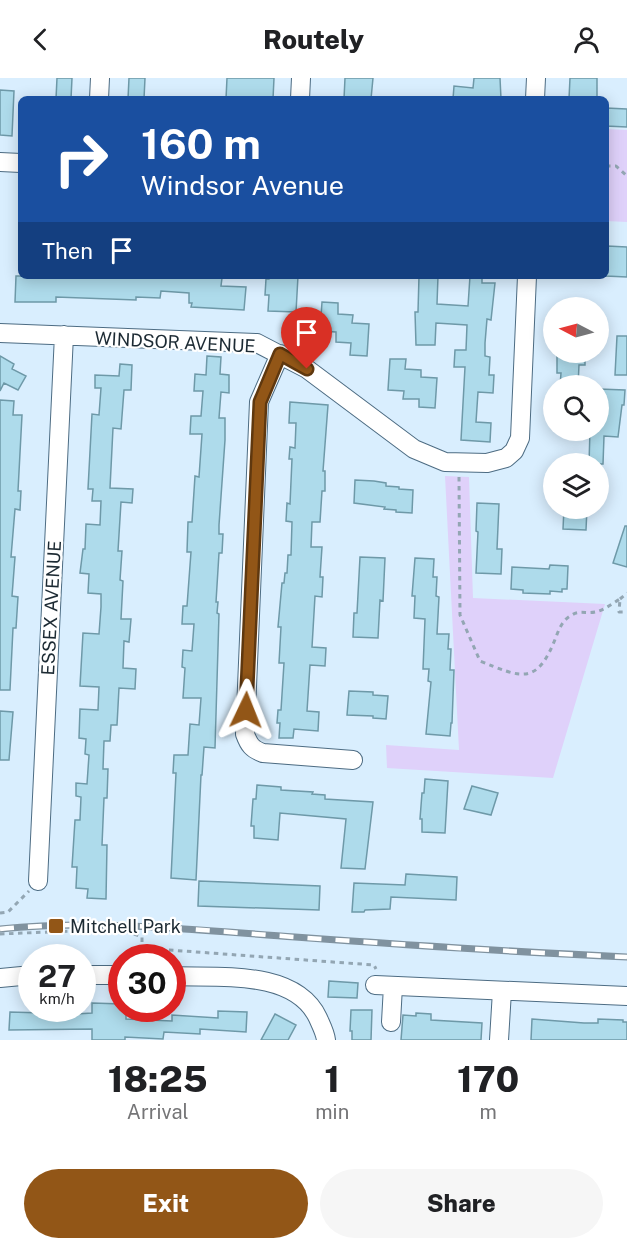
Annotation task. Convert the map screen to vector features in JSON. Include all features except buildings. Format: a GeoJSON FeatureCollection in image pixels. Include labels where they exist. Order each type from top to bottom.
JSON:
{"type":"FeatureCollection","features":[{"type":"Feature","properties":{"kind":"street"},"geometry":{"type":"LineString","coordinates":[[99,96],[100,78]]}},
{"type":"Feature","properties":{"kind":"street"},"geometry":{"type":"LineString","coordinates":[[300,96],[301,78]]}},
{"type":"Feature","properties":{"kind":"street"},"geometry":{"type":"LineString","coordinates":[[535,96],[536,78]]}},
{"type":"Feature","properties":{"kind":"street"},"geometry":{"type":"LineString","coordinates":[[0,162],[18,163]]}},
{"type":"Feature","properties":{"kind":"street","name":"WINDSOR AVENUE"},"geometry":{"type":"LineString","coordinates":[[0,333],[258,344],[307,369],[414,449],[444,462],[487,464],[506,458],[514,451],[520,438],[527,279]]}},
{"type":"Feature","properties":{"kind":"street","name":"ESSEX AVENUE"},"geometry":{"type":"LineString","coordinates":[[38,881],[64,336]]}},
{"type":"Feature","properties":{"kind":"street"},"geometry":{"type":"LineString","coordinates":[[280,354],[260,402],[245,734],[248,744],[254,750],[263,753],[353,760]]}},
{"type":"Feature","properties":{"kind":"street"},"geometry":{"type":"LineString","coordinates":[[0,978],[18,976]]}},
{"type":"Feature","properties":{"kind":"street"},"geometry":{"type":"LineString","coordinates":[[186,977],[264,980],[282,986],[303,997],[316,1014],[326,1040]]}},
{"type":"Feature","properties":{"kind":"street"},"geometry":{"type":"LineString","coordinates":[[391,1022],[385,986],[627,996]]}},
{"type":"Feature","properties":{"kind":"street"},"geometry":{"type":"LineString","coordinates":[[499,1040],[502,991]]}},
{"type":"Feature","properties":{"kind":"path"},"geometry":{"type":"LineString","coordinates":[[609,166],[616,166],[627,176]]}},
{"type":"Feature","properties":{"kind":"path"},"geometry":{"type":"LineString","coordinates":[[459,475],[460,615],[480,661],[511,674],[528,675],[540,668],[561,626],[572,615],[596,612],[627,593]]}},
{"type":"Feature","properties":{"kind":"path"},"geometry":{"type":"LineString","coordinates":[[620,599],[619,612],[627,612]]}},
{"type":"Feature","properties":{"kind":"path"},"geometry":{"type":"LineString","coordinates":[[0,913],[8,912],[38,881]]}},
{"type":"Feature","properties":{"kind":"path"},"geometry":{"type":"LineString","coordinates":[[0,934],[120,929],[142,937],[142,944]]}},
{"type":"Feature","properties":{"kind":"path"},"geometry":{"type":"LineString","coordinates":[[186,951],[374,965],[385,986]]}},
{"type":"Feature","properties":{"kind":"shaded area"},"geometry":{"type":"Polygon","coordinates":[[[609,129],[627,130],[627,222],[609,221],[609,129]]]}},
{"type":"Feature","properties":{"kind":"shaded area"},"geometry":{"type":"Polygon","coordinates":[[[445,476],[469,477],[473,598],[605,604],[553,778],[387,768],[386,745],[459,750],[445,476]]]}},
{"type":"Feature","properties":{"kind":"railway"},"geometry":{"type":"LineString","coordinates":[[0,929],[111,925],[420,946],[627,957]]}},
{"type":"Feature","properties":{"kind":"place","name":"Mitchell Park"},"geometry":{"type":"Point","coordinates":[56,926]}},
{"type":"Feature","properties":{"kind":"route"},"geometry":{"type":"LineString","coordinates":[[246,710],[260,402],[280,354],[307,369]]}}]}
